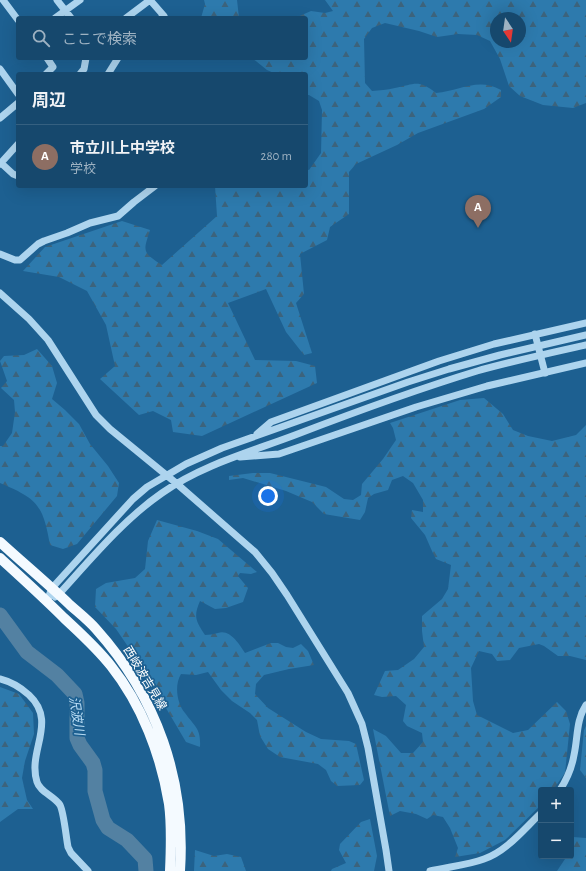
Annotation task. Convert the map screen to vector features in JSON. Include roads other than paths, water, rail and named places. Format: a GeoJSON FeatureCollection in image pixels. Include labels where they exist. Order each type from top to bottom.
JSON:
{"type":"FeatureCollection","features":[{"type":"Feature","properties":{"kind":"main road","name":"西岐波吉見線"},"geometry":{"type":"LineString","coordinates":[[0,542],[96,629],[120,658],[147,704],[166,748],[174,780],[180,816],[182,845],[180,871]]}},
{"type":"Feature","properties":{"kind":"main road","name":"西岐波吉見線"},"geometry":{"type":"LineString","coordinates":[[0,558],[85,637],[111,666],[133,699],[148,729],[158,758],[169,805],[170,871]]}},
{"type":"Feature","properties":{"kind":"street"},"geometry":{"type":"LineString","coordinates":[[4,0],[16,17]]}},
{"type":"Feature","properties":{"kind":"street"},"geometry":{"type":"LineString","coordinates":[[57,0],[70,16]]}},
{"type":"Feature","properties":{"kind":"street"},"geometry":{"type":"LineString","coordinates":[[58,16],[80,0]]}},
{"type":"Feature","properties":{"kind":"street"},"geometry":{"type":"LineString","coordinates":[[129,16],[150,0],[164,16]]}},
{"type":"Feature","properties":{"kind":"street"},"geometry":{"type":"LineString","coordinates":[[48,60],[53,67],[48,72]]}},
{"type":"Feature","properties":{"kind":"street"},"geometry":{"type":"LineString","coordinates":[[82,72],[84,69],[86,60]]}},
{"type":"Feature","properties":{"kind":"street"},"geometry":{"type":"LineString","coordinates":[[109,72],[117,60]]}},
{"type":"Feature","properties":{"kind":"street"},"geometry":{"type":"LineString","coordinates":[[0,69],[16,91]]}},
{"type":"Feature","properties":{"kind":"street"},"geometry":{"type":"LineString","coordinates":[[0,118],[16,105]]}},
{"type":"Feature","properties":{"kind":"street"},"geometry":{"type":"LineString","coordinates":[[16,146],[0,163],[16,175]]}},
{"type":"Feature","properties":{"kind":"street"},"geometry":{"type":"LineString","coordinates":[[0,254],[15,260],[20,260],[38,244],[44,241],[68,233],[90,223],[118,216],[152,188]]}},
{"type":"Feature","properties":{"kind":"street"},"geometry":{"type":"LineString","coordinates":[[0,293],[29,319],[48,340],[96,414],[110,429],[176,483],[255,552],[287,595],[348,693],[362,724],[368,748],[389,871]]}},
{"type":"Feature","properties":{"kind":"street"},"geometry":{"type":"LineString","coordinates":[[252,438],[271,422],[439,361],[494,344],[586,323]]}},
{"type":"Feature","properties":{"kind":"street"},"geometry":{"type":"LineString","coordinates":[[535,334],[545,373]]}},
{"type":"Feature","properties":{"kind":"street"},"geometry":{"type":"LineString","coordinates":[[47,601],[133,498],[166,475],[202,456],[408,382],[449,369],[500,355],[586,335]]}},
{"type":"Feature","properties":{"kind":"street"},"geometry":{"type":"LineString","coordinates":[[55,591],[142,508],[176,483],[194,473],[389,400],[431,386],[508,363],[586,345]]}},
{"type":"Feature","properties":{"kind":"street"},"geometry":{"type":"LineString","coordinates":[[234,458],[279,454],[416,407],[487,386],[586,363]]}},
{"type":"Feature","properties":{"kind":"street"},"geometry":{"type":"LineString","coordinates":[[0,679],[13,683],[22,689],[34,699],[39,708],[43,722],[34,771],[37,784],[56,800],[61,807],[68,847],[71,853],[88,871]]}},
{"type":"Feature","properties":{"kind":"street"},"geometry":{"type":"LineString","coordinates":[[562,787],[567,780],[574,755],[578,725],[582,711],[586,705]]}},
{"type":"Feature","properties":{"kind":"street"},"geometry":{"type":"LineString","coordinates":[[430,871],[484,859],[502,850],[538,816]]}},
{"type":"Feature","properties":{"kind":"waterway","name":"沢波川"},"geometry":{"type":"LineString","coordinates":[[0,615],[27,652],[57,675],[75,694],[77,703],[77,738],[80,745],[93,763],[95,770],[95,791],[103,820],[108,828],[127,840],[145,859],[146,871]]}},
{"type":"Feature","properties":{"kind":"place","name":"市立川上中学校"},"geometry":{"type":"Point","coordinates":[478,228]}}]}
